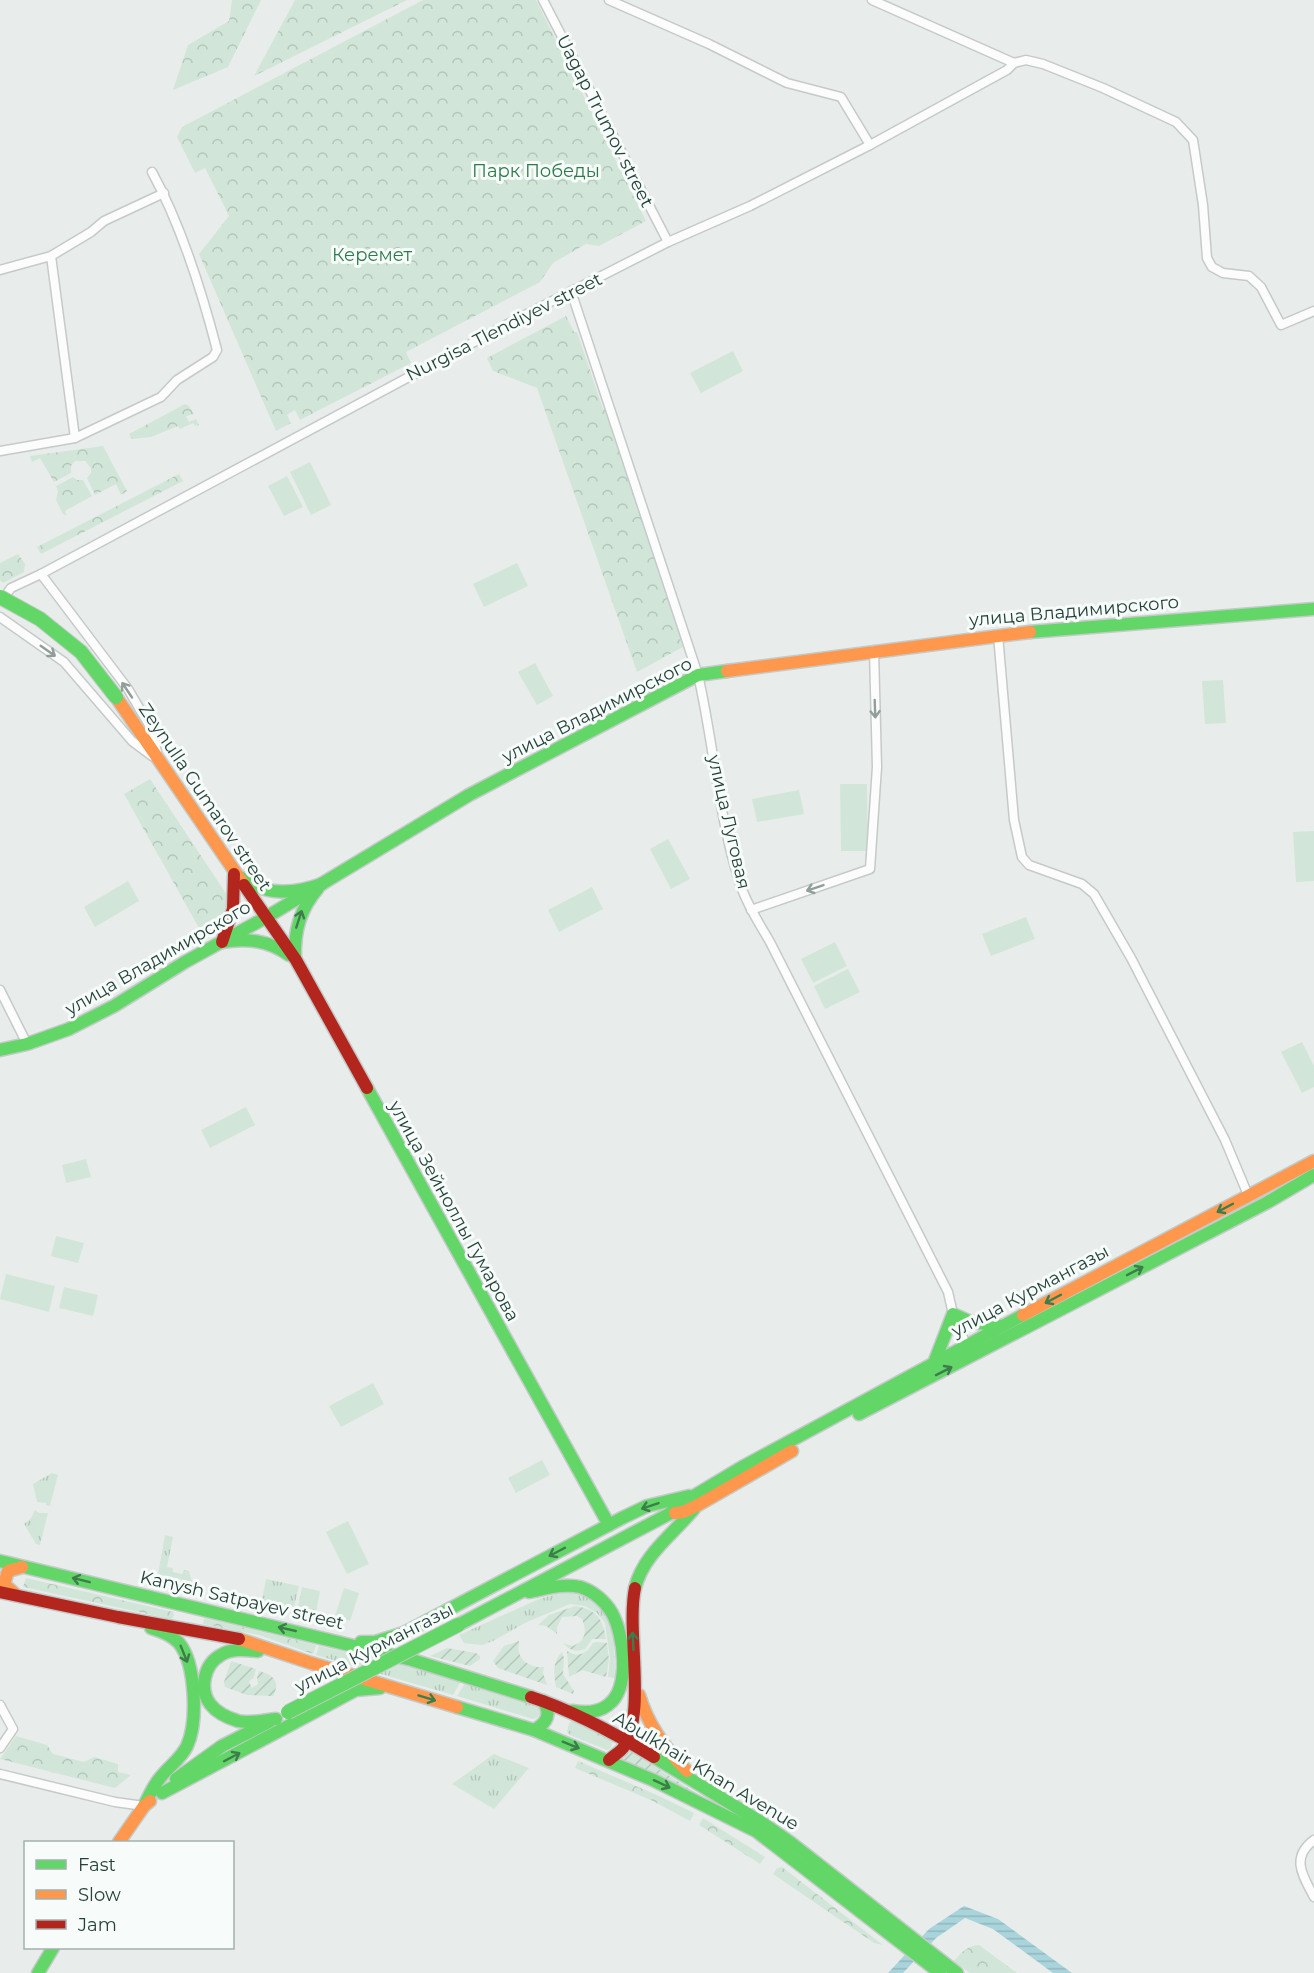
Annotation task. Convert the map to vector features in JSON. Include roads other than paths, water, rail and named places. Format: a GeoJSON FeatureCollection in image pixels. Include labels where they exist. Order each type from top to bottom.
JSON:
{"type":"FeatureCollection","features":[{"type":"Feature","properties":{"kind":"main road","name":"Zeynulla Gumarov street"},"geometry":{"type":"LineString","coordinates":[[0,600],[40,619],[81,652],[116,698],[265,918]]}},
{"type":"Feature","properties":{"kind":"main road","name":"улица Владимирского"},"geometry":{"type":"LineString","coordinates":[[0,1050],[27,1044],[78,1024],[114,1006],[469,795],[698,675],[999,635],[1314,609]]}},
{"type":"Feature","properties":{"kind":"main road"},"geometry":{"type":"LineString","coordinates":[[234,872],[246,882],[273,892],[290,894],[306,891],[322,884]]}},
{"type":"Feature","properties":{"kind":"main road"},"geometry":{"type":"LineString","coordinates":[[222,942],[231,925],[235,907],[234,872]]}},
{"type":"Feature","properties":{"kind":"main road"},"geometry":{"type":"LineString","coordinates":[[296,960],[294,939],[298,918],[312,894],[322,884]]}},
{"type":"Feature","properties":{"kind":"main road","name":"улица Зейноллы Гумарова"},"geometry":{"type":"LineString","coordinates":[[265,918],[296,960],[609,1525]]}},
{"type":"Feature","properties":{"kind":"main road"},"geometry":{"type":"LineString","coordinates":[[222,942],[241,938],[260,940],[279,947],[296,960]]}},
{"type":"Feature","properties":{"kind":"main road","name":"улица Курмангазы"},"geometry":{"type":"LineString","coordinates":[[895,1390],[933,1363],[969,1351],[1001,1326],[1314,1161]]}},
{"type":"Feature","properties":{"kind":"main road","name":"улица Курмангазы"},"geometry":{"type":"LineString","coordinates":[[120,1841],[144,1806],[162,1793],[172,1782],[222,1746],[669,1514],[683,1512],[696,1500],[829,1425],[969,1351],[1268,1202],[1314,1175]]}},
{"type":"Feature","properties":{"kind":"main road"},"geometry":{"type":"LineString","coordinates":[[933,1363],[953,1314],[971,1322],[1001,1326]]}},
{"type":"Feature","properties":{"kind":"main road"},"geometry":{"type":"LineString","coordinates":[[344,1642],[375,1642],[404,1633],[647,1506],[696,1500]]}},
{"type":"Feature","properties":{"kind":"main road"},"geometry":{"type":"LineString","coordinates":[[696,1500],[638,1574],[631,1608],[636,1683],[642,1708],[657,1736],[674,1758],[703,1788]]}},
{"type":"Feature","properties":{"kind":"main road","name":"Kanysh Satpayev street"},"geometry":{"type":"LineString","coordinates":[[0,1561],[344,1642],[412,1660],[543,1701]]}},
{"type":"Feature","properties":{"kind":"main road"},"geometry":{"type":"LineString","coordinates":[[17,1596],[4,1584],[5,1577],[8,1571],[24,1567]]}},
{"type":"Feature","properties":{"kind":"main road"},"geometry":{"type":"LineString","coordinates":[[512,1595],[563,1586],[582,1587],[598,1595],[613,1615],[618,1629],[624,1671],[618,1692],[612,1703],[601,1710],[582,1713],[566,1711]]}},
{"type":"Feature","properties":{"kind":"main road","name":"Kanysh Satpayev street"},"geometry":{"type":"LineString","coordinates":[[0,1592],[118,1617],[170,1624],[235,1637],[393,1689],[534,1730]]}},
{"type":"Feature","properties":{"kind":"main road"},"geometry":{"type":"LineString","coordinates":[[170,1624],[177,1619],[179,1609],[175,1603]]}},
{"type":"Feature","properties":{"kind":"main road"},"geometry":{"type":"LineString","coordinates":[[118,1617],[159,1630],[180,1643],[186,1653],[191,1680],[194,1718],[188,1743],[182,1754],[155,1784],[144,1806]]}},
{"type":"Feature","properties":{"kind":"main road"},"geometry":{"type":"LineString","coordinates":[[282,1715],[239,1721],[225,1717],[207,1700],[203,1687],[208,1666],[228,1650],[241,1648],[311,1663]]}},
{"type":"Feature","properties":{"kind":"main road"},"geometry":{"type":"LineString","coordinates":[[609,1760],[617,1757],[631,1726],[636,1683]]}},
{"type":"Feature","properties":{"kind":"main road"},"geometry":{"type":"LineString","coordinates":[[162,1793],[356,1690],[393,1689]]}},
{"type":"Feature","properties":{"kind":"main road"},"geometry":{"type":"LineString","coordinates":[[534,1730],[542,1726],[549,1716],[548,1708],[543,1701]]}},
{"type":"Feature","properties":{"kind":"main road","name":"Abulkhair Khan Avenue"},"geometry":{"type":"LineString","coordinates":[[543,1701],[626,1740],[760,1821],[791,1843],[897,1934]]}},
{"type":"Feature","properties":{"kind":"main road","name":"Abulkhair Khan Avenue"},"geometry":{"type":"LineString","coordinates":[[534,1730],[609,1760],[723,1812],[756,1830],[936,1965],[957,1973]]}},
{"type":"Feature","properties":{"kind":"main road"},"geometry":{"type":"LineString","coordinates":[[38,1973],[52,1949]]}},
{"type":"Feature","properties":{"kind":"street","name":"Uagap Trumov street"},"geometry":{"type":"LineString","coordinates":[[543,0],[668,242]]}},
{"type":"Feature","properties":{"kind":"street"},"geometry":{"type":"LineString","coordinates":[[609,0],[709,44],[787,83],[841,98],[870,145]]}},
{"type":"Feature","properties":{"kind":"street"},"geometry":{"type":"LineString","coordinates":[[872,0],[1014,63],[1026,60],[1043,64],[1103,88],[1176,122],[1193,140],[1203,205],[1207,258],[1212,267],[1223,273],[1249,276],[1261,287],[1281,325],[1314,310]]}},
{"type":"Feature","properties":{"kind":"street","name":"Nurgisa Tlendiyev street"},"geometry":{"type":"LineString","coordinates":[[0,600],[11,588],[571,291],[668,242],[750,206],[870,145],[1007,70],[1014,63]]}},
{"type":"Feature","properties":{"kind":"street"},"geometry":{"type":"LineString","coordinates":[[0,451],[75,438],[161,397],[177,380],[213,357],[217,350],[208,313],[164,194],[152,172]]}},
{"type":"Feature","properties":{"kind":"street"},"geometry":{"type":"LineString","coordinates":[[0,270],[51,256],[91,232],[104,221],[164,194]]}},
{"type":"Feature","properties":{"kind":"street"},"geometry":{"type":"LineString","coordinates":[[51,256],[75,438]]}},
{"type":"Feature","properties":{"kind":"street","name":"улица Луговая"},"geometry":{"type":"LineString","coordinates":[[571,291],[698,675],[705,704],[719,793],[740,884],[751,910],[770,942],[948,1292],[953,1314],[969,1351]]}},
{"type":"Feature","properties":{"kind":"street"},"geometry":{"type":"LineString","coordinates":[[41,574],[128,689],[152,730],[160,762]]}},
{"type":"Feature","properties":{"kind":"street"},"geometry":{"type":"LineString","coordinates":[[0,617],[63,662],[132,741],[160,762]]}},
{"type":"Feature","properties":{"kind":"street"},"geometry":{"type":"LineString","coordinates":[[999,635],[1014,820],[1022,857],[1029,865],[1082,884],[1094,894],[1131,958],[1225,1140],[1248,1195]]}},
{"type":"Feature","properties":{"kind":"street"},"geometry":{"type":"LineString","coordinates":[[751,910],[870,869],[877,767],[874,650]]}},
{"type":"Feature","properties":{"kind":"street"},"geometry":{"type":"LineString","coordinates":[[0,990],[27,1044]]}},
{"type":"Feature","properties":{"kind":"street"},"geometry":{"type":"LineString","coordinates":[[0,1705],[13,1729],[0,1748]]}},
{"type":"Feature","properties":{"kind":"street"},"geometry":{"type":"LineString","coordinates":[[0,1774],[115,1802],[144,1806]]}},
{"type":"Feature","properties":{"kind":"street"},"geometry":{"type":"LineString","coordinates":[[1314,1840],[1302,1853],[1300,1870],[1314,1897]]}},
{"type":"Feature","properties":{"kind":"water"},"geometry":{"type":"Polygon","coordinates":[[[964,1906],[998,1919],[1072,1973],[1053,1973],[993,1929],[965,1918],[936,1938],[903,1973],[888,1973],[929,1929],[964,1906]]]}},
{"type":"Feature","properties":{"kind":"park label","name":"Парк Победы"},"geometry":{"type":"Point","coordinates":[536,171]}},
{"type":"Feature","properties":{"kind":"park label","name":"Керемет"},"geometry":{"type":"Point","coordinates":[372,255]}}]}
